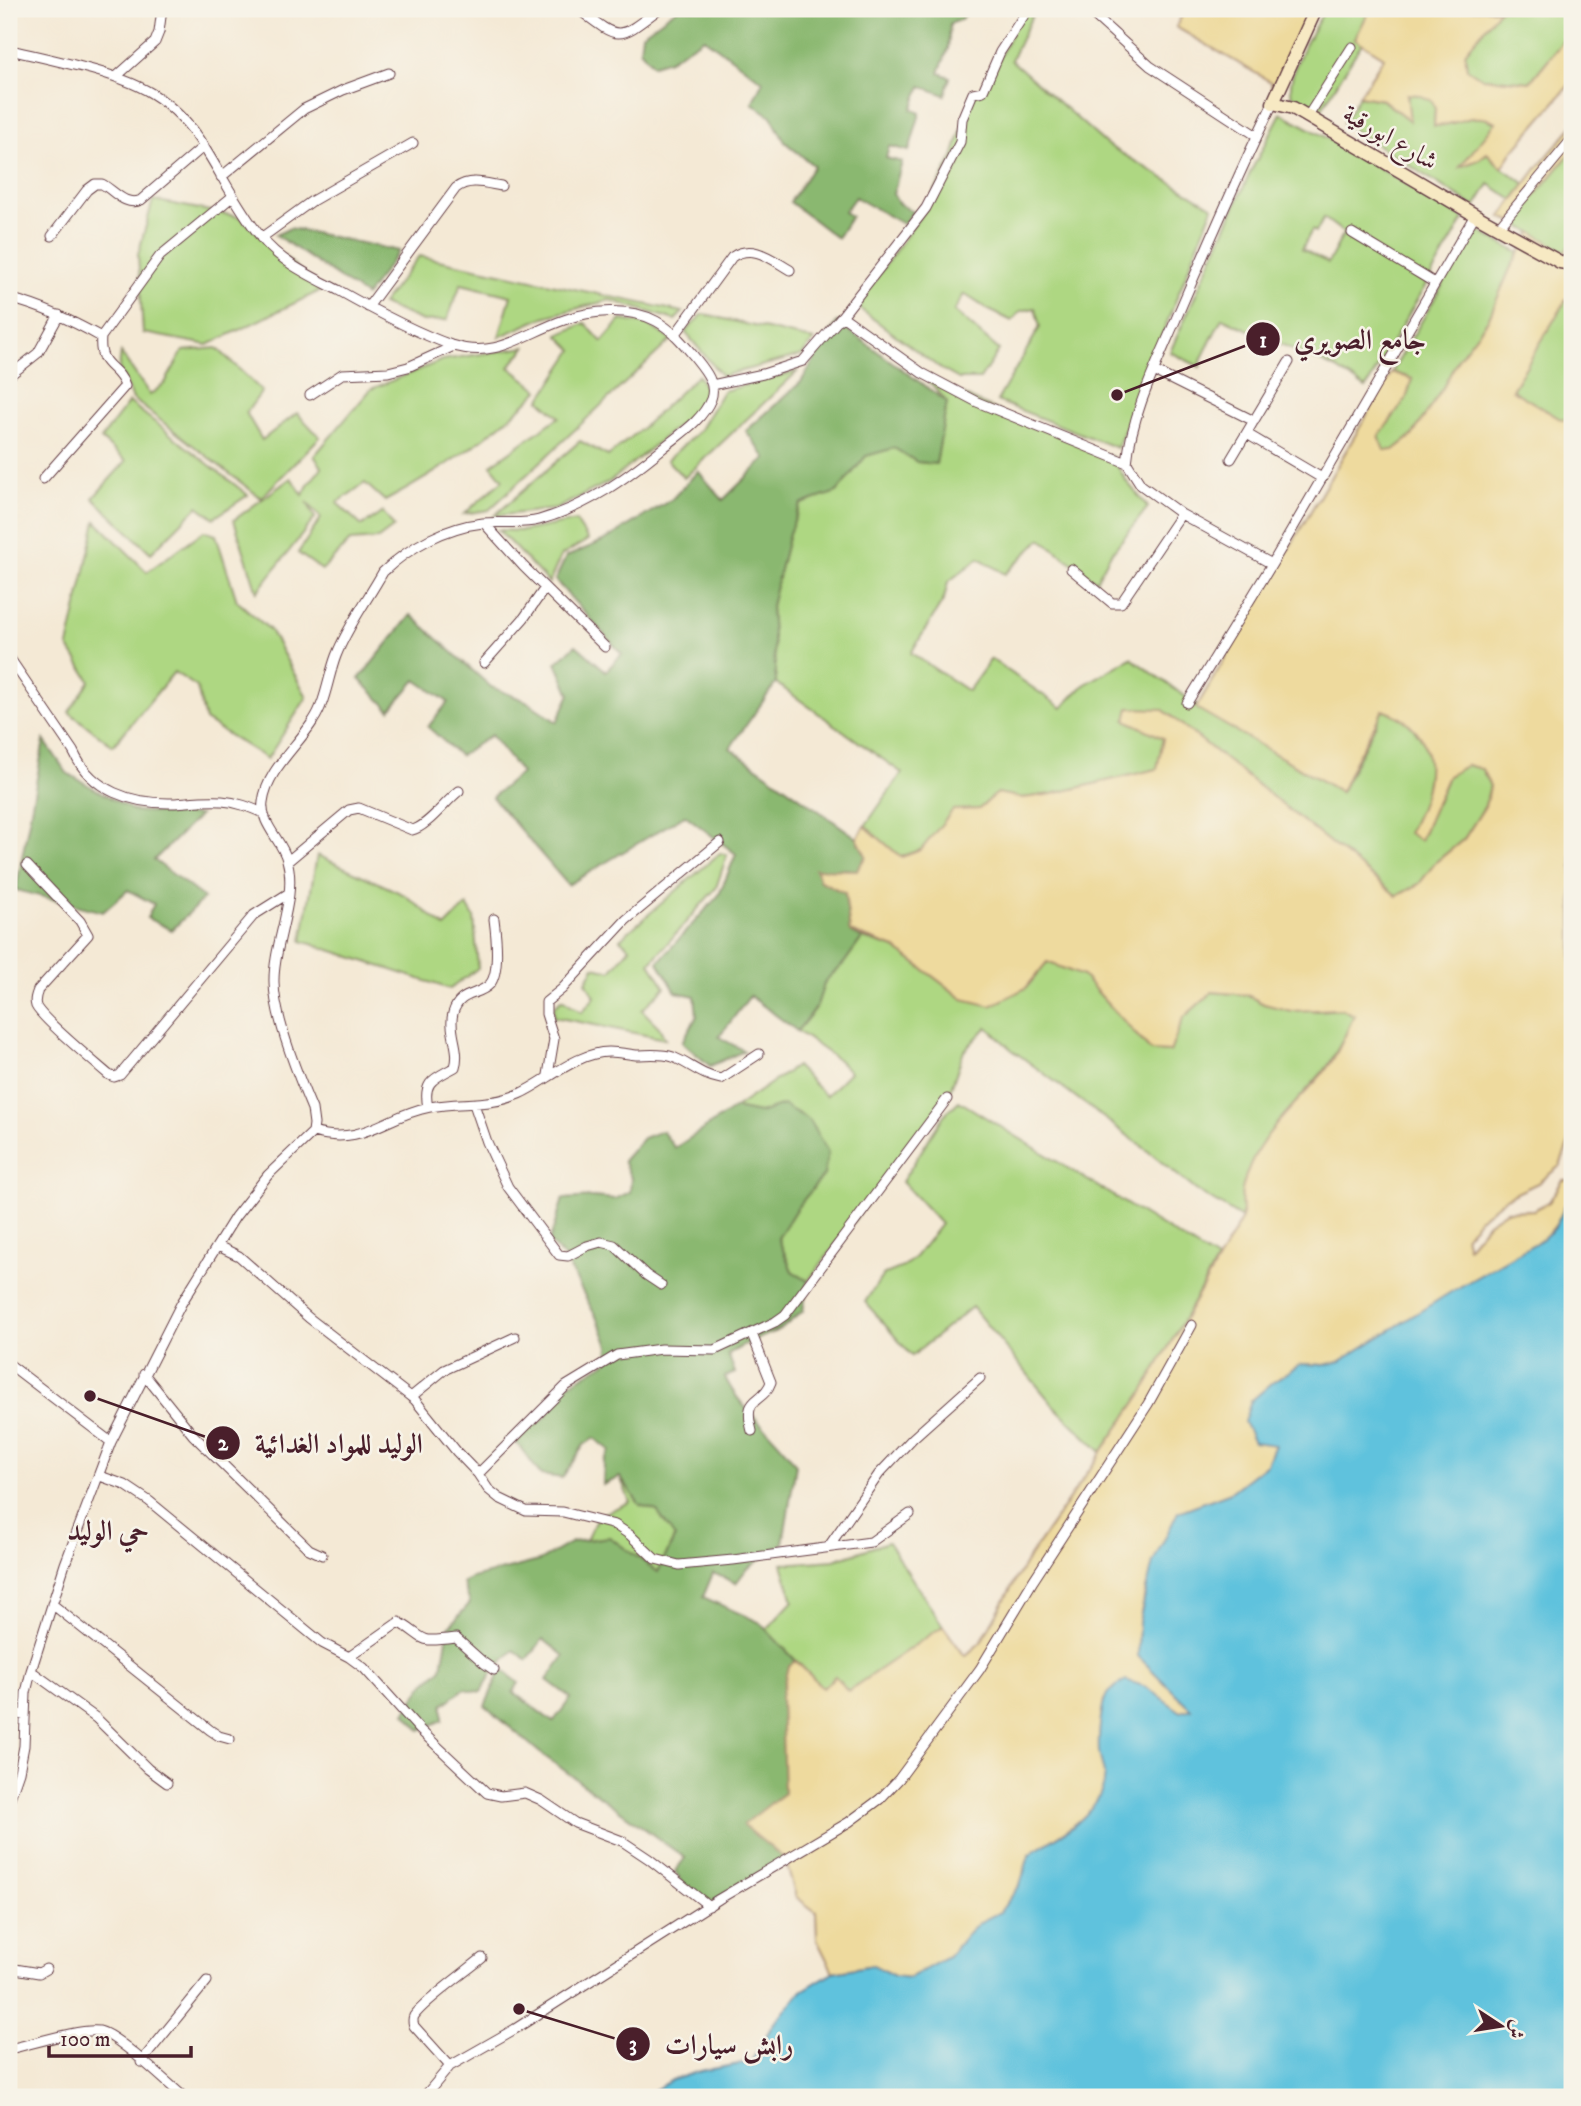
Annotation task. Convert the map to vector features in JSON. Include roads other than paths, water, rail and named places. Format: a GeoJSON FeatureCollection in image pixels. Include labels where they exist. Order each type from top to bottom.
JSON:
{"type":"FeatureCollection","features":[{"type":"Feature","properties":{"kind":"main road"},"geometry":{"type":"LineString","coordinates":[[1273,103],[1316,9]]}},
{"type":"Feature","properties":{"kind":"main road","name":"شارع ابورقية"},"geometry":{"type":"LineString","coordinates":[[1273,103],[1293,108],[1560,262],[1566,263],[1572,258]]}},
{"type":"Feature","properties":{"kind":"street"},"geometry":{"type":"LineString","coordinates":[[117,76],[155,42],[162,9]]}},
{"type":"Feature","properties":{"kind":"street"},"geometry":{"type":"LineString","coordinates":[[578,9],[612,34],[634,28],[659,9]]}},
{"type":"Feature","properties":{"kind":"street"},"geometry":{"type":"LineString","coordinates":[[712,385],[763,374],[803,361],[842,316],[926,208],[960,142],[962,119],[973,93],[983,91],[1000,52],[1028,9]]}},
{"type":"Feature","properties":{"kind":"street"},"geometry":{"type":"LineString","coordinates":[[1087,9],[1150,66],[1257,136]]}},
{"type":"Feature","properties":{"kind":"street"},"geometry":{"type":"LineString","coordinates":[[1308,117],[1352,47]]}},
{"type":"Feature","properties":{"kind":"street"},"geometry":{"type":"LineString","coordinates":[[9,50],[117,76],[142,86],[167,102],[185,120],[204,146],[261,238],[298,268],[368,307],[428,336],[454,346],[487,350],[507,345],[565,319],[609,312],[646,317],[657,321],[675,335],[708,375],[712,385],[712,394],[705,411],[689,427],[606,492],[536,521],[484,523],[448,532],[406,552],[383,572],[337,655],[314,720],[279,766],[267,788],[263,813],[288,860],[289,893],[274,982],[278,1008],[312,1109],[313,1132],[268,1175],[235,1217],[181,1304],[111,1442],[65,1564],[31,1671],[26,1693],[24,1746],[9,1801]]}},
{"type":"Feature","properties":{"kind":"street"},"geometry":{"type":"LineString","coordinates":[[221,177],[304,108],[389,73]]}},
{"type":"Feature","properties":{"kind":"street"},"geometry":{"type":"LineString","coordinates":[[1127,463],[1133,431],[1154,371],[1273,103]]}},
{"type":"Feature","properties":{"kind":"street"},"geometry":{"type":"LineString","coordinates":[[1498,228],[1572,139]]}},
{"type":"Feature","properties":{"kind":"street"},"geometry":{"type":"LineString","coordinates":[[261,238],[312,201],[413,143]]}},
{"type":"Feature","properties":{"kind":"street"},"geometry":{"type":"LineString","coordinates":[[52,236],[95,184],[102,184],[125,201],[133,203],[141,200],[204,146]]}},
{"type":"Feature","properties":{"kind":"street"},"geometry":{"type":"LineString","coordinates":[[368,307],[456,188],[464,182],[472,181],[501,186]]}},
{"type":"Feature","properties":{"kind":"street"},"geometry":{"type":"LineString","coordinates":[[43,479],[125,386],[106,363],[100,350],[101,337],[160,256],[233,195]]}},
{"type":"Feature","properties":{"kind":"street"},"geometry":{"type":"LineString","coordinates":[[1187,703],[1272,564],[1320,477],[1475,215]]}},
{"type":"Feature","properties":{"kind":"street"},"geometry":{"type":"LineString","coordinates":[[1352,233],[1435,282]]}},
{"type":"Feature","properties":{"kind":"street"},"geometry":{"type":"LineString","coordinates":[[675,335],[732,257],[741,251],[748,250],[763,255],[790,270]]}},
{"type":"Feature","properties":{"kind":"street"},"geometry":{"type":"LineString","coordinates":[[9,298],[36,305],[101,337]]}},
{"type":"Feature","properties":{"kind":"street"},"geometry":{"type":"LineString","coordinates":[[9,376],[38,353],[59,315]]}},
{"type":"Feature","properties":{"kind":"street"},"geometry":{"type":"LineString","coordinates":[[842,316],[922,373],[977,402],[1127,463],[1141,485],[1181,514],[1272,564]]}},
{"type":"Feature","properties":{"kind":"street"},"geometry":{"type":"LineString","coordinates":[[310,395],[342,374],[388,372],[408,367],[454,346]]}},
{"type":"Feature","properties":{"kind":"street"},"geometry":{"type":"LineString","coordinates":[[1231,459],[1289,362]]}},
{"type":"Feature","properties":{"kind":"street"},"geometry":{"type":"LineString","coordinates":[[1154,371],[1254,421]]}},
{"type":"Feature","properties":{"kind":"street"},"geometry":{"type":"LineString","coordinates":[[1247,434],[1320,477]]}},
{"type":"Feature","properties":{"kind":"street"},"geometry":{"type":"LineString","coordinates":[[1071,569],[1112,603],[1121,603],[1181,514]]}},
{"type":"Feature","properties":{"kind":"street"},"geometry":{"type":"LineString","coordinates":[[484,523],[604,648]]}},
{"type":"Feature","properties":{"kind":"street"},"geometry":{"type":"LineString","coordinates":[[484,663],[524,618],[545,588]]}},
{"type":"Feature","properties":{"kind":"street"},"geometry":{"type":"LineString","coordinates":[[9,657],[73,751],[80,767],[93,781],[106,789],[151,802],[223,801],[243,804],[263,813]]}},
{"type":"Feature","properties":{"kind":"street"},"geometry":{"type":"LineString","coordinates":[[288,860],[349,810],[359,808],[412,830],[419,829],[458,792]]}},
{"type":"Feature","properties":{"kind":"street"},"geometry":{"type":"LineString","coordinates":[[548,1075],[554,1039],[546,1014],[546,1002],[562,989],[626,920],[720,842]]}},
{"type":"Feature","properties":{"kind":"street"},"geometry":{"type":"LineString","coordinates":[[27,865],[80,921],[88,935],[38,990],[35,997],[37,1008],[75,1045],[114,1077],[120,1075],[254,915],[289,893]]}},
{"type":"Feature","properties":{"kind":"street"},"geometry":{"type":"LineString","coordinates":[[428,1107],[431,1080],[455,1067],[457,1060],[452,1038],[454,1012],[464,996],[488,986],[495,974],[494,919]]}},
{"type":"Feature","properties":{"kind":"street"},"geometry":{"type":"LineString","coordinates":[[313,1132],[336,1136],[357,1135],[428,1107],[499,1101],[596,1054],[609,1052],[661,1055],[673,1058],[710,1077],[721,1079],[759,1054]]}},
{"type":"Feature","properties":{"kind":"street"},"geometry":{"type":"LineString","coordinates":[[478,1474],[566,1386],[617,1355],[661,1349],[715,1350],[752,1334],[785,1315],[947,1099]]}},
{"type":"Feature","properties":{"kind":"street"},"geometry":{"type":"LineString","coordinates":[[474,1104],[486,1142],[508,1187],[559,1255],[568,1256],[587,1245],[601,1242],[614,1245],[646,1275],[662,1285]]}},
{"type":"Feature","properties":{"kind":"street"},"geometry":{"type":"LineString","coordinates":[[218,1246],[239,1256],[309,1318],[411,1397],[488,1489],[499,1498],[526,1511],[563,1512],[615,1525],[655,1559],[679,1565],[871,1542],[910,1514]]}},
{"type":"Feature","properties":{"kind":"street"},"geometry":{"type":"LineString","coordinates":[[424,2097],[450,2066],[515,2029],[709,1906],[849,1822],[880,1799],[899,1779],[980,1669],[1033,1581],[1148,1404],[1192,1325]]}},
{"type":"Feature","properties":{"kind":"street"},"geometry":{"type":"LineString","coordinates":[[752,1334],[771,1382],[750,1406],[748,1418],[752,1431]]}},
{"type":"Feature","properties":{"kind":"street"},"geometry":{"type":"LineString","coordinates":[[411,1397],[444,1370],[515,1337]]}},
{"type":"Feature","properties":{"kind":"street"},"geometry":{"type":"LineString","coordinates":[[9,1364],[111,1442]]}},
{"type":"Feature","properties":{"kind":"street"},"geometry":{"type":"LineString","coordinates":[[144,1374],[193,1436],[309,1549],[322,1555]]}},
{"type":"Feature","properties":{"kind":"street"},"geometry":{"type":"LineString","coordinates":[[829,1546],[879,1474],[980,1378]]}},
{"type":"Feature","properties":{"kind":"street"},"geometry":{"type":"LineString","coordinates":[[100,1476],[125,1485],[149,1501],[322,1643],[364,1668],[420,1730],[487,1793],[500,1796],[525,1793],[541,1800],[575,1823],[622,1841],[709,1906]]}},
{"type":"Feature","properties":{"kind":"street"},"geometry":{"type":"LineString","coordinates":[[52,1604],[210,1730],[230,1739]]}},
{"type":"Feature","properties":{"kind":"street"},"geometry":{"type":"LineString","coordinates":[[349,1657],[399,1622],[422,1640],[456,1638],[494,1670]]}},
{"type":"Feature","properties":{"kind":"street"},"geometry":{"type":"LineString","coordinates":[[31,1671],[96,1718],[148,1769],[167,1783]]}},
{"type":"Feature","properties":{"kind":"street"},"geometry":{"type":"LineString","coordinates":[[9,1711],[25,1716]]}},
{"type":"Feature","properties":{"kind":"street"},"geometry":{"type":"LineString","coordinates":[[450,2066],[414,2026],[414,2016],[482,1958]]}},
{"type":"Feature","properties":{"kind":"street"},"geometry":{"type":"LineString","coordinates":[[9,1968],[39,1973],[46,1969]]}},
{"type":"Feature","properties":{"kind":"street"},"geometry":{"type":"LineString","coordinates":[[141,2062],[207,1981]]}},
{"type":"Feature","properties":{"kind":"street"},"geometry":{"type":"LineString","coordinates":[[9,2049],[83,2032],[99,2031],[113,2038],[184,2097]]}},
{"type":"Feature","properties":{"kind":"water"},"geometry":{"type":"Polygon","coordinates":[[[1572,1192],[1572,2097],[643,2097],[672,2080],[701,2071],[751,2062],[773,2024],[802,1991],[833,1972],[873,1965],[894,1976],[909,1978],[948,1957],[980,1922],[1000,1912],[1020,1885],[1029,1856],[1082,1819],[1097,1801],[1104,1785],[1099,1739],[1102,1712],[1108,1693],[1126,1680],[1146,1687],[1181,1712],[1191,1709],[1138,1656],[1139,1622],[1153,1562],[1178,1512],[1231,1492],[1267,1464],[1275,1445],[1254,1442],[1244,1422],[1251,1401],[1301,1364],[1325,1365],[1341,1361],[1541,1240],[1554,1229],[1572,1192]]]}},
{"type":"Feature","properties":{"kind":"place","name":"جامع الصويري"},"geometry":{"type":"Point","coordinates":[1117,395]}},
{"type":"Feature","properties":{"kind":"place","name":"الوليد للمواد الغدائية"},"geometry":{"type":"Point","coordinates":[90,1396]}},
{"type":"Feature","properties":{"kind":"place","name":"رابش سيارات"},"geometry":{"type":"Point","coordinates":[519,2009]}},
{"type":"Feature","properties":{"kind":"district","name":"حي الوليد"},"geometry":{"type":"Point","coordinates":[108,1531]}}]}
